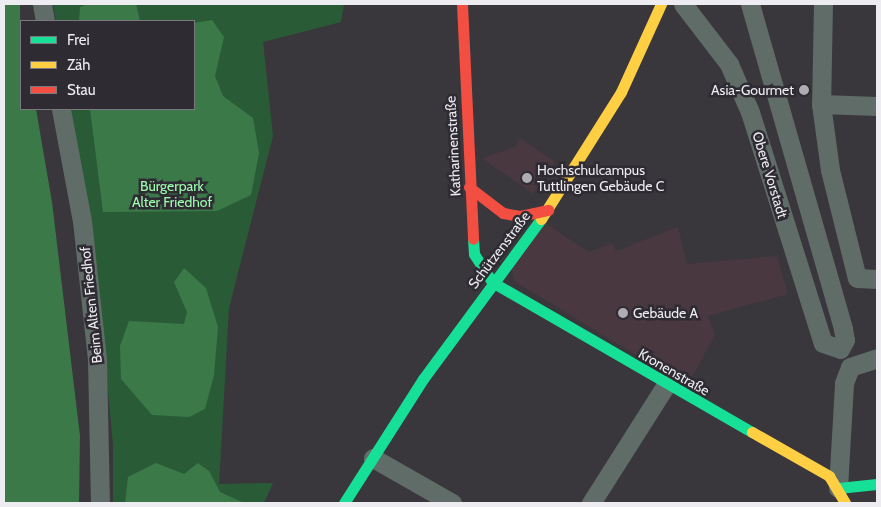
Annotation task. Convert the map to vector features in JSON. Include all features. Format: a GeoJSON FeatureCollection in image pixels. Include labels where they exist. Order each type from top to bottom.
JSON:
{"type":"FeatureCollection","features":[{"type":"Feature","properties":{"kind":"street"},"geometry":{"type":"LineString","coordinates":[[42,4],[45,20]]}},
{"type":"Feature","properties":{"kind":"street","name":"Katharinenstraße"},"geometry":{"type":"LineString","coordinates":[[462,4],[469,187],[474,254],[492,282]]}},
{"type":"Feature","properties":{"kind":"street","name":"Schützenstraße"},"geometry":{"type":"LineString","coordinates":[[344,503],[458,330],[492,282],[548,210],[621,92],[661,4]]}},
{"type":"Feature","properties":{"kind":"street","name":"Obere Vorstadt"},"geometry":{"type":"LineString","coordinates":[[683,4],[729,64],[750,112],[823,343],[840,349],[850,367]]}},
{"type":"Feature","properties":{"kind":"street","name":"Obere Vorstadt"},"geometry":{"type":"LineString","coordinates":[[750,4],[846,340],[840,349]]}},
{"type":"Feature","properties":{"kind":"street"},"geometry":{"type":"LineString","coordinates":[[823,4],[821,104],[830,170],[857,278],[877,279]]}},
{"type":"Feature","properties":{"kind":"street"},"geometry":{"type":"LineString","coordinates":[[821,104],[877,106]]}},
{"type":"Feature","properties":{"kind":"street","name":"Beim Alten Friedhof"},"geometry":{"type":"LineString","coordinates":[[61,110],[82,221],[97,360],[100,503]]}},
{"type":"Feature","properties":{"kind":"street"},"geometry":{"type":"LineString","coordinates":[[469,187],[503,213],[520,216],[548,210]]}},
{"type":"Feature","properties":{"kind":"street"},"geometry":{"type":"LineString","coordinates":[[471,277],[474,254]]}},
{"type":"Feature","properties":{"kind":"street","name":"Kronenstraße"},"geometry":{"type":"LineString","coordinates":[[492,282],[666,385],[819,470],[841,496]]}},
{"type":"Feature","properties":{"kind":"street"},"geometry":{"type":"LineString","coordinates":[[458,330],[469,292]]}},
{"type":"Feature","properties":{"kind":"street"},"geometry":{"type":"LineString","coordinates":[[877,358],[850,367],[844,383],[841,496],[877,484]]}},
{"type":"Feature","properties":{"kind":"street"},"geometry":{"type":"LineString","coordinates":[[592,503],[666,385]]}},
{"type":"Feature","properties":{"kind":"street"},"geometry":{"type":"LineString","coordinates":[[373,458],[452,503]]}},
{"type":"Feature","properties":{"kind":"shaded area","name":"Hochschulcampus Tuttlingen Gebäude C"},"geometry":{"type":"Polygon","coordinates":[[[520,138],[555,162],[533,194],[482,158],[515,147],[520,138]]]}},
{"type":"Feature","properties":{"kind":"shaded area"},"geometry":{"type":"Polygon","coordinates":[[[545,223],[589,252],[612,243],[616,251],[678,227],[687,264],[777,256],[788,294],[708,316],[715,335],[687,386],[514,281],[511,267],[545,223]]]}},
{"type":"Feature","properties":{"kind":"green space"},"geometry":{"type":"Polygon","coordinates":[[[4,4],[20,5],[20,110],[36,110],[52,202],[80,436],[79,503],[4,503],[4,4]]]}},
{"type":"Feature","properties":{"kind":"green space","name":"Bürgerpark Alter Friedhof"},"geometry":{"type":"Polygon","coordinates":[[[53,4],[344,4],[341,22],[263,42],[273,136],[229,308],[219,484],[273,483],[264,503],[113,503],[113,445],[94,242],[71,110],[195,110],[195,20],[56,20],[53,4]]]}},
{"type":"Feature","properties":{"kind":"green space"},"geometry":{"type":"Polygon","coordinates":[[[89,4],[136,4],[140,20],[79,20],[80,7],[89,4]]]}},
{"type":"Feature","properties":{"kind":"green space"},"geometry":{"type":"Polygon","coordinates":[[[212,20],[224,37],[215,76],[223,96],[253,118],[259,153],[251,195],[217,211],[103,212],[90,110],[195,110],[195,23],[212,20]]]}},
{"type":"Feature","properties":{"kind":"green space"},"geometry":{"type":"Polygon","coordinates":[[[184,268],[206,288],[218,327],[214,375],[205,409],[189,417],[152,415],[121,379],[120,346],[129,321],[184,324],[187,312],[174,282],[184,268]]]}},
{"type":"Feature","properties":{"kind":"green space"},"geometry":{"type":"Polygon","coordinates":[[[156,463],[184,474],[198,463],[209,471],[220,492],[244,503],[125,503],[128,477],[156,463]]]}},
{"type":"Feature","properties":{"kind":"traffic: fast"},"geometry":{"type":"LineString","coordinates":[[344,503],[423,379],[541,219]]}},
{"type":"Feature","properties":{"kind":"traffic: fast"},"geometry":{"type":"LineString","coordinates":[[473,239],[474,254],[492,282],[752,432]]}},
{"type":"Feature","properties":{"kind":"traffic: fast"},"geometry":{"type":"LineString","coordinates":[[838,488],[877,484]]}},
{"type":"Feature","properties":{"kind":"traffic: slow"},"geometry":{"type":"LineString","coordinates":[[541,219],[621,92],[661,4]]}},
{"type":"Feature","properties":{"kind":"traffic: slow"},"geometry":{"type":"LineString","coordinates":[[752,432],[829,476],[845,503]]}},
{"type":"Feature","properties":{"kind":"traffic: jam"},"geometry":{"type":"LineString","coordinates":[[462,4],[473,239]]}},
{"type":"Feature","properties":{"kind":"traffic: jam"},"geometry":{"type":"LineString","coordinates":[[469,187],[503,213],[520,216],[548,210]]}},
{"type":"Feature","properties":{"kind":"place","name":"Asia-Gourmet"},"geometry":{"type":"Point","coordinates":[804,90]}},
{"type":"Feature","properties":{"kind":"place","name":"Hochschulcampus Tuttlingen Gebäude C"},"geometry":{"type":"Point","coordinates":[527,178]}},
{"type":"Feature","properties":{"kind":"place","name":"Gebäude A"},"geometry":{"type":"Point","coordinates":[623,313]}}]}
